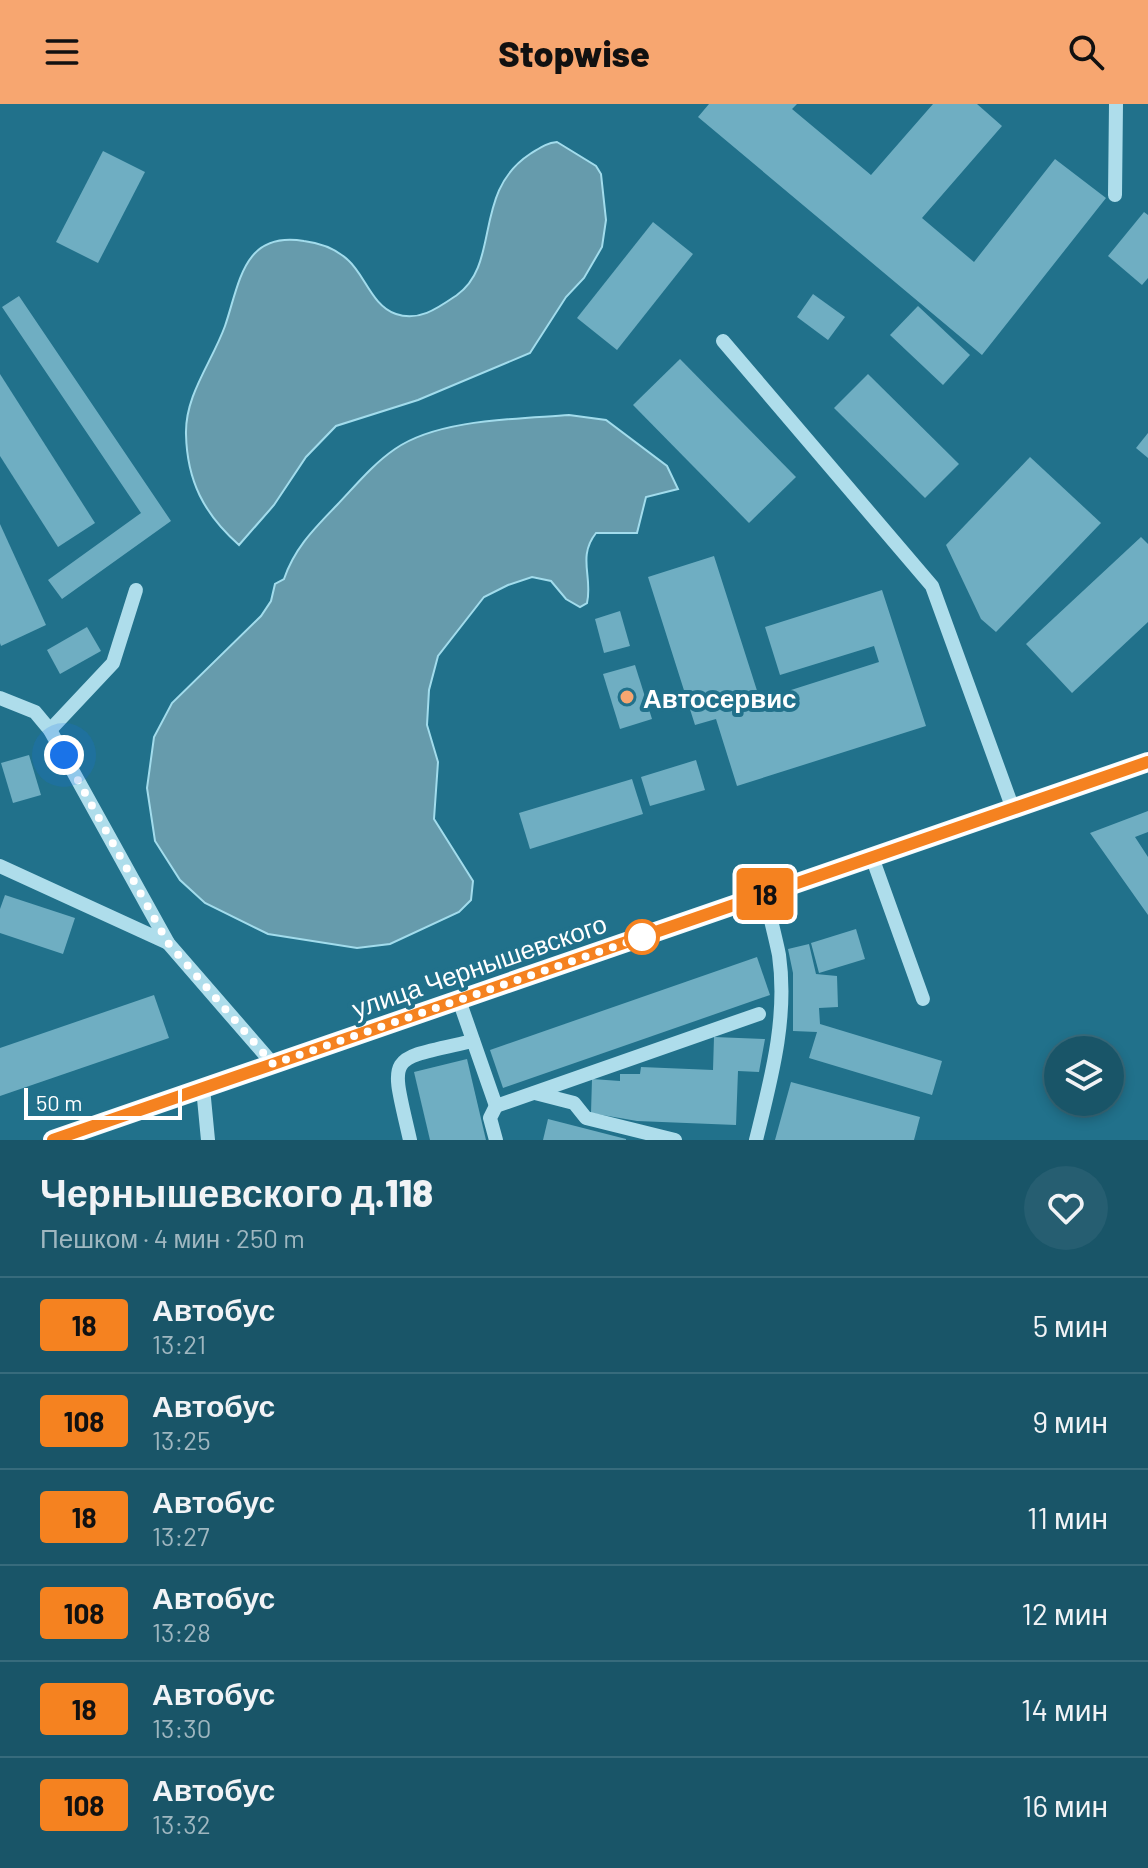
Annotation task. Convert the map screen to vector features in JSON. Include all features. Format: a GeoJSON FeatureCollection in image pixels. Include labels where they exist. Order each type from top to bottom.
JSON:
{"type":"FeatureCollection","features":[{"type":"Feature","properties":{"kind":"main road","name":"улица Чернышевского"},"geometry":{"type":"LineString","coordinates":[[53,1140],[1148,762]]}},
{"type":"Feature","properties":{"kind":"lane"},"geometry":{"type":"LineString","coordinates":[[1115,195],[1116,104]]}},
{"type":"Feature","properties":{"kind":"lane"},"geometry":{"type":"LineString","coordinates":[[723,341],[932,586],[1013,809]]}},
{"type":"Feature","properties":{"kind":"lane"},"geometry":{"type":"LineString","coordinates":[[50,730],[113,663],[136,590]]}},
{"type":"Feature","properties":{"kind":"lane"},"geometry":{"type":"LineString","coordinates":[[0,698],[35,712],[50,730],[168,943],[273,1064]]}},
{"type":"Feature","properties":{"kind":"lane"},"geometry":{"type":"LineString","coordinates":[[872,857],[923,999]]}},
{"type":"Feature","properties":{"kind":"lane"},"geometry":{"type":"LineString","coordinates":[[0,866],[168,943]]}},
{"type":"Feature","properties":{"kind":"lane"},"geometry":{"type":"LineString","coordinates":[[756,1140],[773,1072],[781,1018],[779,955],[765,894]]}},
{"type":"Feature","properties":{"kind":"lane"},"geometry":{"type":"LineString","coordinates":[[459,1000],[496,1106]]}},
{"type":"Feature","properties":{"kind":"lane"},"geometry":{"type":"LineString","coordinates":[[496,1140],[490,1118],[496,1106],[759,1014]]}},
{"type":"Feature","properties":{"kind":"lane"},"geometry":{"type":"LineString","coordinates":[[410,1140],[396,1079],[399,1064],[410,1056],[473,1041]]}},
{"type":"Feature","properties":{"kind":"lane"},"geometry":{"type":"LineString","coordinates":[[203,1088],[208,1140]]}},
{"type":"Feature","properties":{"kind":"lane"},"geometry":{"type":"LineString","coordinates":[[535,1093],[574,1103],[586,1118],[675,1140]]}},
{"type":"Feature","properties":{"kind":"water"},"geometry":{"type":"Polygon","coordinates":[[[557,142],[596,166],[601,174],[606,220],[602,247],[584,278],[566,297],[530,353],[418,400],[336,426],[306,457],[274,505],[239,545],[216,521],[200,496],[190,467],[186,434],[194,392],[220,339],[247,263],[268,244],[284,240],[322,245],[348,260],[388,310],[404,316],[428,312],[457,295],[470,282],[479,265],[500,188],[512,170],[530,154],[557,142]]]}},
{"type":"Feature","properties":{"kind":"water"},"geometry":{"type":"Polygon","coordinates":[[[569,415],[606,420],[667,466],[678,489],[646,497],[637,533],[596,533],[587,550],[587,603],[580,607],[566,599],[551,581],[532,577],[508,585],[484,597],[438,656],[429,690],[427,725],[438,762],[434,819],[473,881],[471,900],[459,912],[390,944],[357,948],[268,934],[205,903],[180,880],[155,841],[147,788],[154,737],[172,703],[261,616],[271,601],[275,584],[284,579],[306,539],[365,475],[395,449],[413,439],[455,426],[569,415]]]}},
{"type":"Feature","properties":{"kind":"building"},"geometry":{"type":"Polygon","coordinates":[[[709,104],[797,104],[792,109],[871,175],[933,104],[977,104],[1002,126],[922,218],[974,262],[1055,159],[1106,198],[982,355],[698,117],[709,104]]]}},
{"type":"Feature","properties":{"kind":"building"},"geometry":{"type":"Polygon","coordinates":[[[103,151],[145,172],[98,263],[56,242],[103,151]]]}},
{"type":"Feature","properties":{"kind":"building"},"geometry":{"type":"Polygon","coordinates":[[[1144,212],[1148,215],[1148,278],[1142,285],[1108,256],[1144,212]]]}},
{"type":"Feature","properties":{"kind":"building"},"geometry":{"type":"Polygon","coordinates":[[[653,222],[693,254],[617,350],[577,318],[653,222]]]}},
{"type":"Feature","properties":{"kind":"building"},"geometry":{"type":"Polygon","coordinates":[[[813,294],[845,317],[828,340],[797,317],[813,294]]]}},
{"type":"Feature","properties":{"kind":"building"},"geometry":{"type":"Polygon","coordinates":[[[19,296],[171,521],[62,599],[48,580],[141,513],[2,307],[19,296]]]}},
{"type":"Feature","properties":{"kind":"building"},"geometry":{"type":"Polygon","coordinates":[[[918,306],[970,355],[943,385],[890,335],[918,306]]]}},
{"type":"Feature","properties":{"kind":"building"},"geometry":{"type":"Polygon","coordinates":[[[680,359],[796,477],[749,523],[633,405],[680,359]]]}},
{"type":"Feature","properties":{"kind":"building"},"geometry":{"type":"Polygon","coordinates":[[[0,374],[95,523],[58,547],[0,456],[0,374]]]}},
{"type":"Feature","properties":{"kind":"building"},"geometry":{"type":"Polygon","coordinates":[[[868,374],[959,464],[925,498],[834,408],[868,374]]]}},
{"type":"Feature","properties":{"kind":"building"},"geometry":{"type":"Polygon","coordinates":[[[1148,433],[1148,458],[1136,448],[1148,433]]]}},
{"type":"Feature","properties":{"kind":"building"},"geometry":{"type":"Polygon","coordinates":[[[1030,457],[1101,523],[996,632],[981,619],[946,545],[1030,457]]]}},
{"type":"Feature","properties":{"kind":"building"},"geometry":{"type":"Polygon","coordinates":[[[0,524],[46,625],[1,646],[0,643],[0,524]]]}},
{"type":"Feature","properties":{"kind":"building"},"geometry":{"type":"Polygon","coordinates":[[[1141,537],[1148,544],[1148,622],[1072,693],[1026,644],[1141,537]]]}},
{"type":"Feature","properties":{"kind":"building"},"geometry":{"type":"Polygon","coordinates":[[[714,556],[760,700],[879,662],[874,646],[780,675],[765,627],[882,590],[926,726],[737,786],[716,719],[695,725],[648,577],[714,556]]]}},
{"type":"Feature","properties":{"kind":"building"},"geometry":{"type":"Polygon","coordinates":[[[620,611],[630,646],[604,653],[595,619],[620,611]]]}},
{"type":"Feature","properties":{"kind":"building"},"geometry":{"type":"Polygon","coordinates":[[[87,627],[101,651],[60,674],[47,650],[87,627]]]}},
{"type":"Feature","properties":{"kind":"building","name":"Автосервис"},"geometry":{"type":"Polygon","coordinates":[[[635,665],[652,719],[620,729],[603,674],[635,665]]]}},
{"type":"Feature","properties":{"kind":"building"},"geometry":{"type":"Polygon","coordinates":[[[29,755],[41,795],[13,803],[1,763],[29,755]]]}},
{"type":"Feature","properties":{"kind":"building"},"geometry":{"type":"Polygon","coordinates":[[[696,760],[705,790],[650,806],[641,777],[696,760]]]}},
{"type":"Feature","properties":{"kind":"building"},"geometry":{"type":"Polygon","coordinates":[[[632,779],[643,814],[530,849],[519,813],[632,779]]]}},
{"type":"Feature","properties":{"kind":"building"},"geometry":{"type":"Polygon","coordinates":[[[1148,811],[1148,832],[1135,837],[1148,857],[1148,915],[1090,833],[1148,811]]]}},
{"type":"Feature","properties":{"kind":"building"},"geometry":{"type":"Polygon","coordinates":[[[5,895],[75,918],[63,954],[0,933],[0,909],[5,895]]]}},
{"type":"Feature","properties":{"kind":"building"},"geometry":{"type":"Polygon","coordinates":[[[856,929],[865,959],[819,973],[811,943],[856,929]]]}},
{"type":"Feature","properties":{"kind":"building"},"geometry":{"type":"Polygon","coordinates":[[[809,944],[816,974],[837,976],[838,1007],[819,1008],[820,1024],[942,1061],[932,1095],[809,1058],[817,1032],[793,1031],[793,973],[788,949],[809,944]]]}},
{"type":"Feature","properties":{"kind":"building"},"geometry":{"type":"Polygon","coordinates":[[[757,957],[770,995],[503,1088],[490,1050],[757,957]]]}},
{"type":"Feature","properties":{"kind":"building"},"geometry":{"type":"Polygon","coordinates":[[[154,995],[169,1038],[0,1096],[0,1048],[154,995]]]}},
{"type":"Feature","properties":{"kind":"building"},"geometry":{"type":"Polygon","coordinates":[[[714,1037],[765,1039],[759,1072],[738,1071],[736,1125],[637,1121],[591,1113],[592,1079],[620,1081],[620,1074],[640,1074],[641,1067],[713,1070],[714,1037]]]}},
{"type":"Feature","properties":{"kind":"building"},"geometry":{"type":"Polygon","coordinates":[[[467,1059],[486,1140],[430,1140],[414,1072],[467,1059]]]}},
{"type":"Feature","properties":{"kind":"building"},"geometry":{"type":"Polygon","coordinates":[[[791,1082],[920,1117],[914,1140],[775,1140],[791,1082]]]}},
{"type":"Feature","properties":{"kind":"building"},"geometry":{"type":"Polygon","coordinates":[[[548,1119],[626,1139],[626,1140],[543,1140],[548,1119]]]}},
{"type":"Feature","properties":{"kind":"bus line","name":"18"},"geometry":{"type":"LineString","coordinates":[[53,1140],[1148,762]]}},
{"type":"Feature","properties":{"kind":"place","name":"Автосервис"},"geometry":{"type":"Point","coordinates":[627,697]}},
{"type":"Feature","properties":{"kind":"route"},"geometry":{"type":"LineString","coordinates":[[64,755],[168,943],[273,1064],[654,933],[642,937]]}}]}
